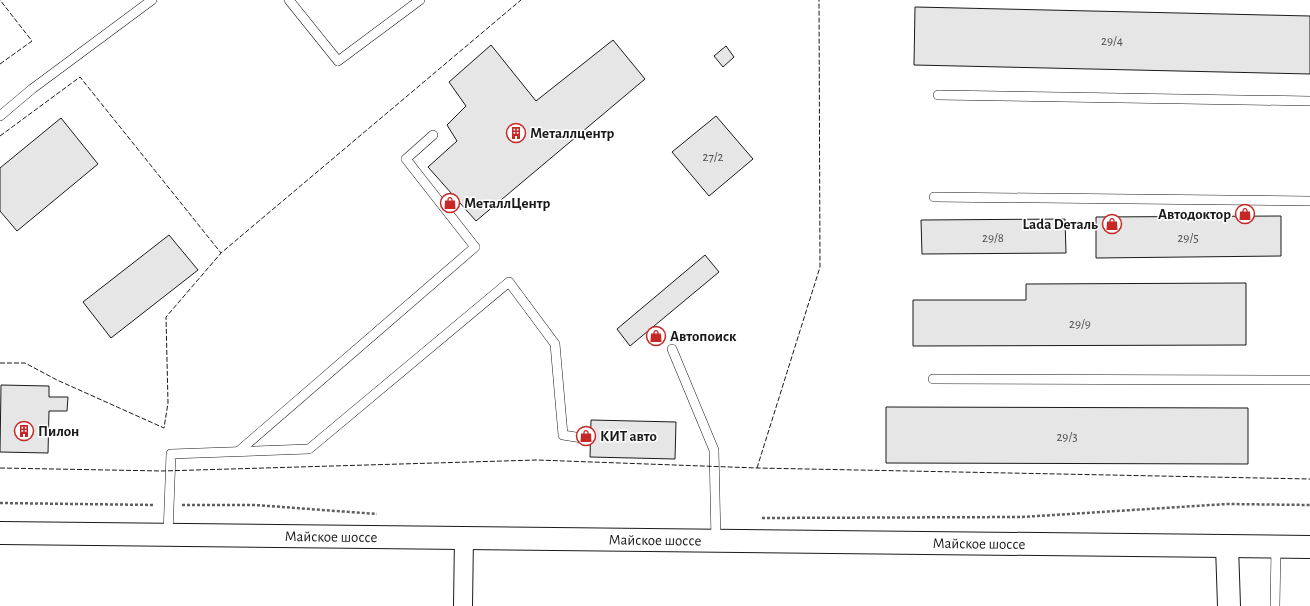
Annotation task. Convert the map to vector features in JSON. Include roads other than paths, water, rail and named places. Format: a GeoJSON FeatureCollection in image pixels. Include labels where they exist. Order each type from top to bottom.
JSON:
{"type":"FeatureCollection","features":[{"type":"Feature","properties":{"kind":"street","name":"Майское шоссе"},"geometry":{"type":"LineString","coordinates":[[0,533],[1310,547]]}},
{"type":"Feature","properties":{"kind":"street"},"geometry":{"type":"LineString","coordinates":[[463,606],[464,538]]}},
{"type":"Feature","properties":{"kind":"street"},"geometry":{"type":"LineString","coordinates":[[1227,546],[1229,606]]}},
{"type":"Feature","properties":{"kind":"lane"},"geometry":{"type":"LineString","coordinates":[[0,116],[32,89],[152,0]]}},
{"type":"Feature","properties":{"kind":"lane"},"geometry":{"type":"LineString","coordinates":[[289,0],[338,61],[420,0]]}},
{"type":"Feature","properties":{"kind":"lane"},"geometry":{"type":"LineString","coordinates":[[938,94],[1310,101]]}},
{"type":"Feature","properties":{"kind":"lane"},"geometry":{"type":"LineString","coordinates":[[239,452],[475,247],[406,159],[433,135]]}},
{"type":"Feature","properties":{"kind":"lane"},"geometry":{"type":"LineString","coordinates":[[934,197],[1310,201]]}},
{"type":"Feature","properties":{"kind":"lane"},"geometry":{"type":"LineString","coordinates":[[168,534],[171,454],[309,449],[509,282],[555,344],[563,435],[588,440]]}},
{"type":"Feature","properties":{"kind":"lane"},"geometry":{"type":"LineString","coordinates":[[672,349],[714,450],[716,540]]}},
{"type":"Feature","properties":{"kind":"lane"},"geometry":{"type":"LineString","coordinates":[[933,379],[1310,380]]}},
{"type":"Feature","properties":{"kind":"lane"},"geometry":{"type":"LineString","coordinates":[[1275,606],[1276,547]]}},
{"type":"Feature","properties":{"kind":"place","name":"Металлцентр"},"geometry":{"type":"Point","coordinates":[516,133]}},
{"type":"Feature","properties":{"kind":"place","name":"МеталлЦентр"},"geometry":{"type":"Point","coordinates":[450,203]}},
{"type":"Feature","properties":{"kind":"place","name":"Автодоктор"},"geometry":{"type":"Point","coordinates":[1245,214]}},
{"type":"Feature","properties":{"kind":"place","name":"Lada Dеталь"},"geometry":{"type":"Point","coordinates":[1112,224]}},
{"type":"Feature","properties":{"kind":"place","name":"Автопоиск"},"geometry":{"type":"Point","coordinates":[656,336]}},
{"type":"Feature","properties":{"kind":"place","name":"Пилон"},"geometry":{"type":"Point","coordinates":[24,431]}},
{"type":"Feature","properties":{"kind":"place","name":"КИТ авто"},"geometry":{"type":"Point","coordinates":[586,436]}}]}
